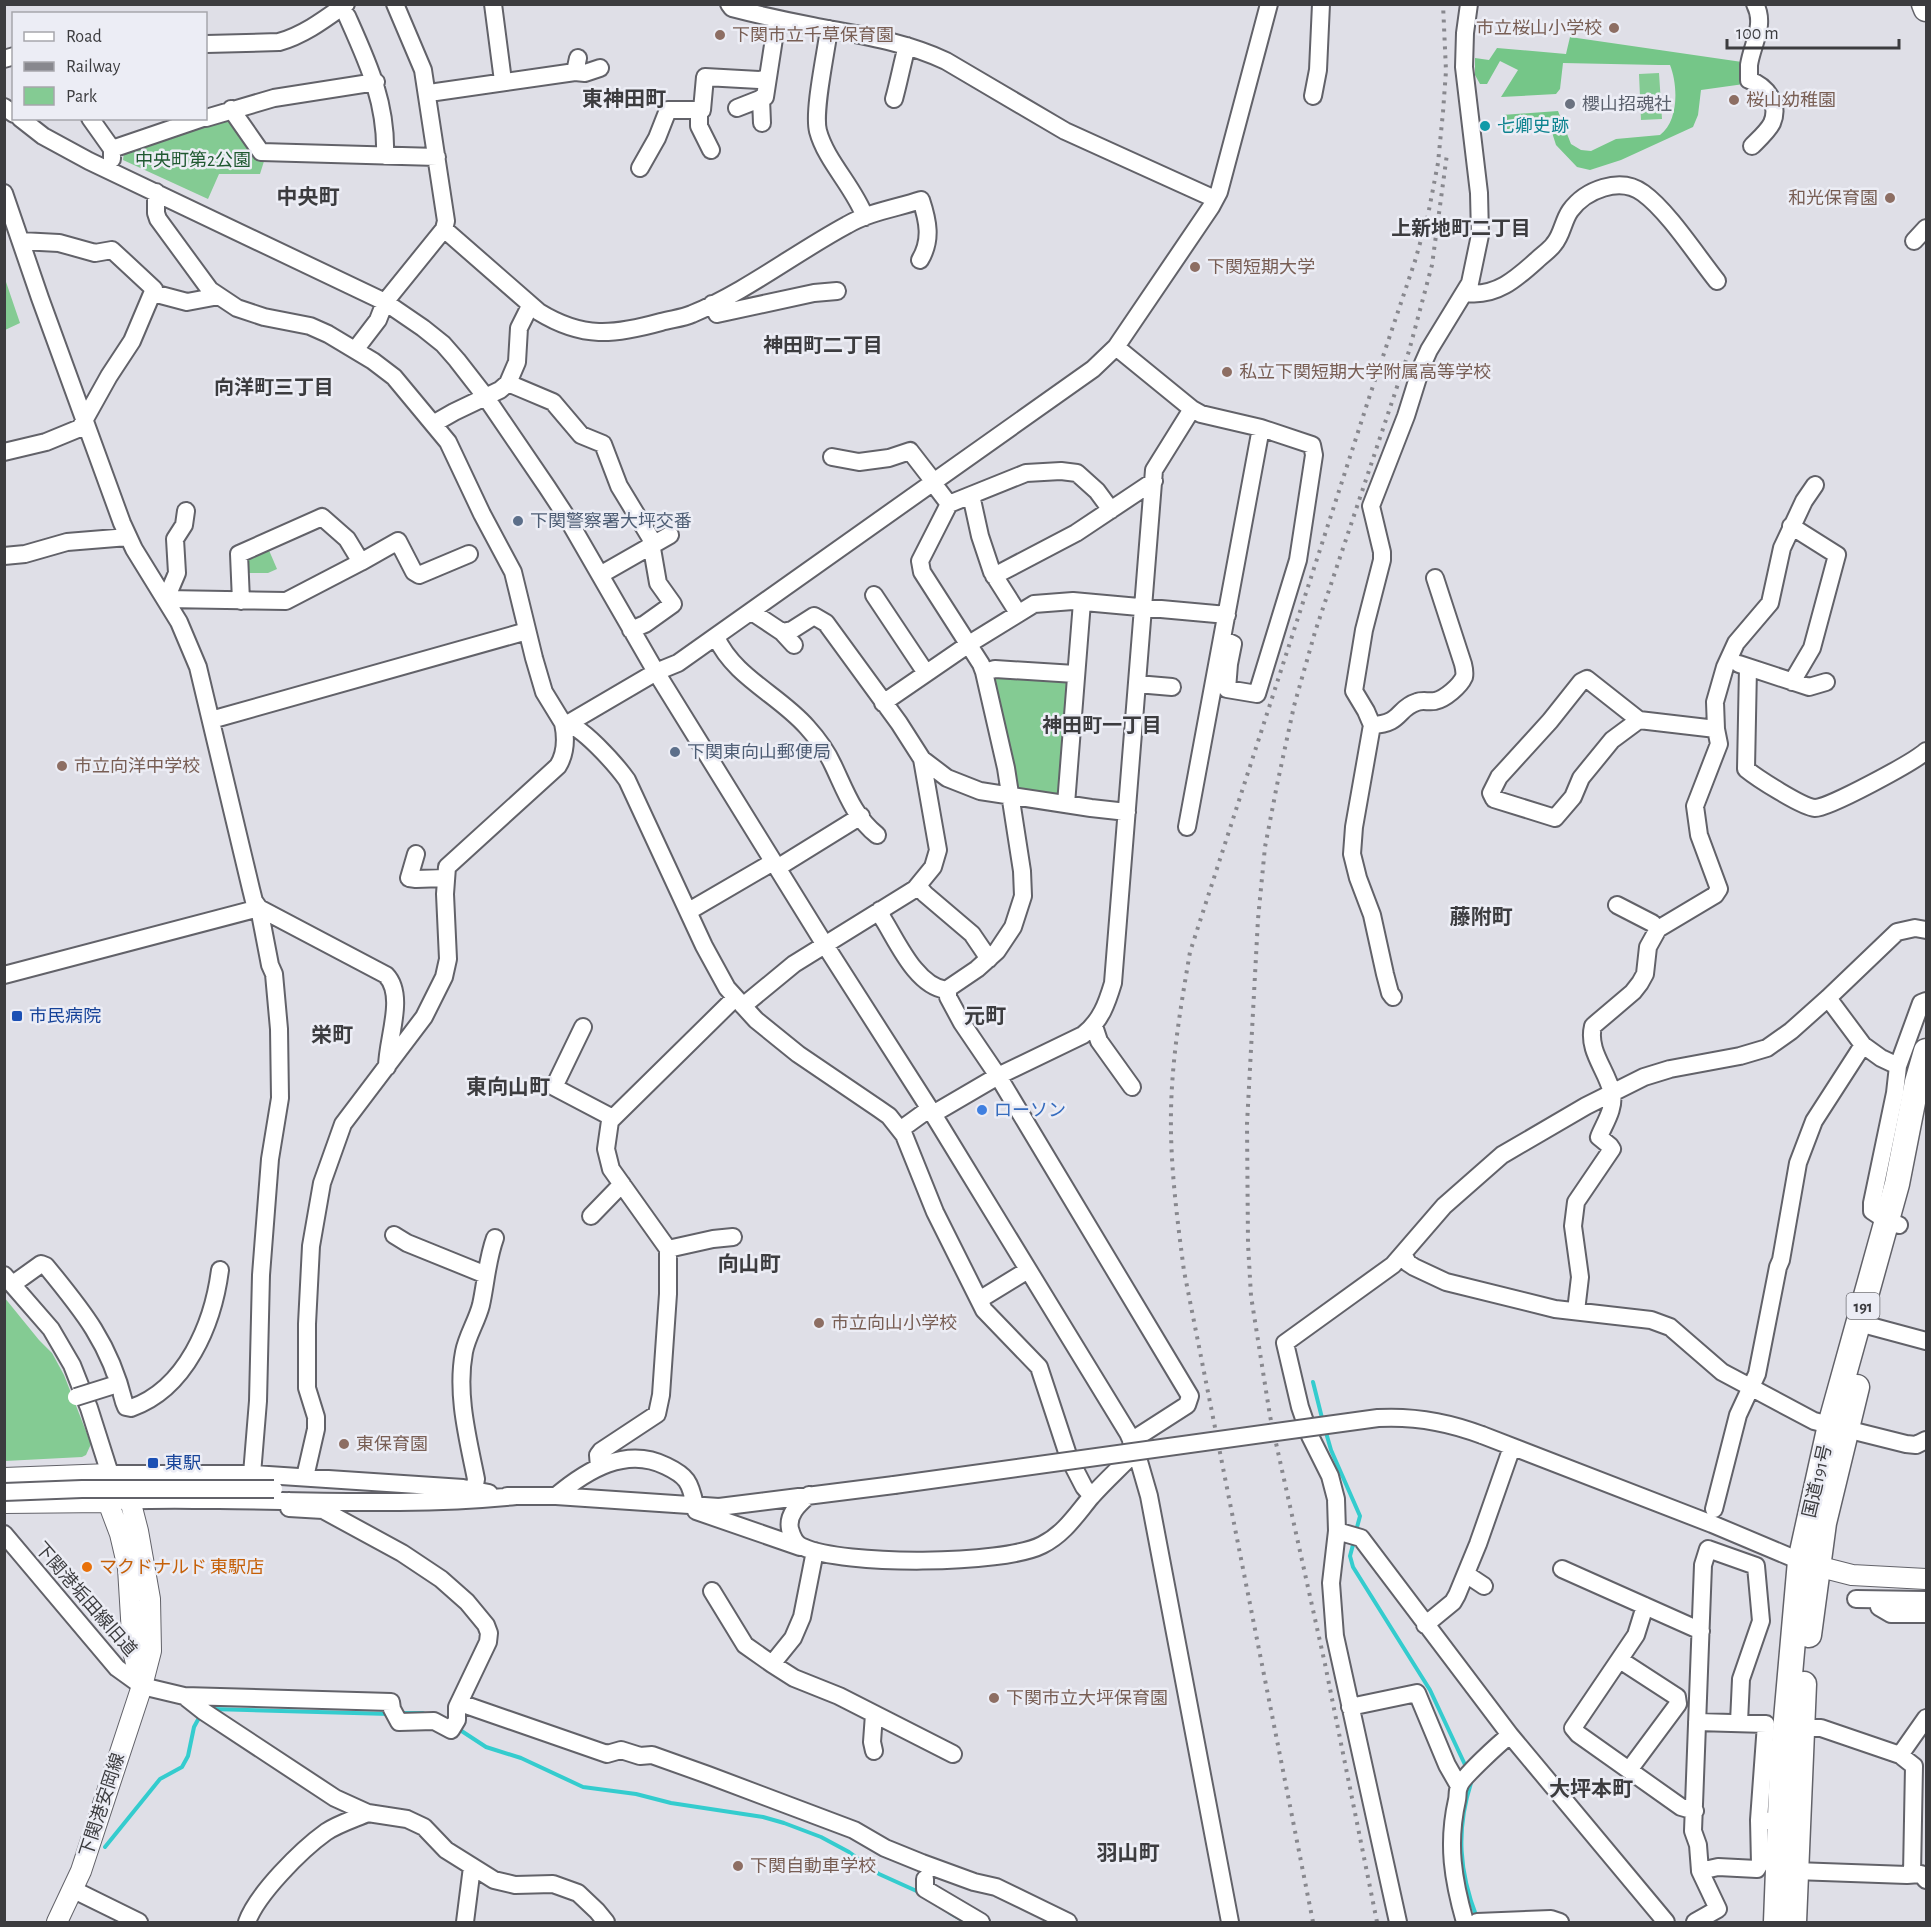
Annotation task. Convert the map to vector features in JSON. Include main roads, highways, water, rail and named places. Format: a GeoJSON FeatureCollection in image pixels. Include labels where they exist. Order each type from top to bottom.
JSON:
{"type":"FeatureCollection","features":[{"type":"Feature","properties":{"kind":"highway"},"geometry":{"type":"LineString","coordinates":[[1924,4],[1926,9]]}},
{"type":"Feature","properties":{"kind":"highway","name":"国道191号"},"geometry":{"type":"LineString","coordinates":[[1893,1223],[1897,1184],[1917,1082],[1926,1051]]}},
{"type":"Feature","properties":{"kind":"highway","name":"国道191号"},"geometry":{"type":"LineString","coordinates":[[1776,1923],[1769,1821],[1792,1627],[1808,1564],[1824,1523],[1838,1427],[1893,1223],[1926,1117]]}},
{"type":"Feature","properties":{"kind":"highway","name":"国道191号"},"geometry":{"type":"LineString","coordinates":[[1794,1923],[1802,1728],[1810,1621],[1808,1564]]}},
{"type":"Feature","properties":{"kind":"main road","name":"下関港安岡線"},"geometry":{"type":"LineString","coordinates":[[4,1478],[110,1474],[130,1500],[145,1562],[150,1599],[151,1652],[142,1686],[81,1871],[57,1923]]}},
{"type":"Feature","properties":{"kind":"main road"},"geometry":{"type":"LineString","coordinates":[[4,1503],[108,1502],[120,1534],[128,1568],[133,1651],[142,1686]]}},
{"type":"Feature","properties":{"kind":"main road"},"geometry":{"type":"LineString","coordinates":[[1808,1564],[1852,1575],[1921,1579]]}},
{"type":"Feature","properties":{"kind":"waterway"},"geometry":{"type":"LineString","coordinates":[[1313,1382],[1323,1422]]}},
{"type":"Feature","properties":{"kind":"waterway"},"geometry":{"type":"LineString","coordinates":[[1325,1429],[1331,1450],[1360,1516],[1356,1531]]}},
{"type":"Feature","properties":{"kind":"waterway"},"geometry":{"type":"LineString","coordinates":[[1354,1541],[1350,1556],[1353,1567],[1430,1690],[1467,1769]]}},
{"type":"Feature","properties":{"kind":"waterway"},"geometry":{"type":"LineString","coordinates":[[212,1709],[390,1714]]}},
{"type":"Feature","properties":{"kind":"waterway"},"geometry":{"type":"LineString","coordinates":[[401,1713],[423,1713]]}},
{"type":"Feature","properties":{"kind":"waterway"},"geometry":{"type":"LineString","coordinates":[[105,1847],[160,1779],[182,1767],[188,1756],[194,1727],[200,1716]]}},
{"type":"Feature","properties":{"kind":"waterway"},"geometry":{"type":"LineString","coordinates":[[457,1728],[486,1747],[521,1758],[583,1787],[636,1794],[671,1803],[763,1817],[784,1823],[821,1837],[849,1852],[879,1874],[921,1893]]}},
{"type":"Feature","properties":{"kind":"waterway"},"geometry":{"type":"LineString","coordinates":[[1470,1779],[1463,1817],[1462,1851],[1466,1884],[1477,1918]]}},
{"type":"Feature","properties":{"kind":"waterway"},"geometry":{"type":"LineString","coordinates":[[950,1913],[966,1922]]}},
{"type":"Feature","properties":{"kind":"railway"},"geometry":{"type":"LineString","coordinates":[[1313,1922],[1184,1271],[1173,1171],[1171,1131],[1173,1071],[1190,952],[1428,215],[1438,163],[1446,71],[1443,4]]}},
{"type":"Feature","properties":{"kind":"railway"},"geometry":{"type":"LineString","coordinates":[[1377,1922],[1325,1664],[1270,1416],[1251,1296],[1247,1124],[1258,919],[1265,847],[1277,785],[1294,706],[1315,632],[1409,351],[1432,265],[1447,154]]}},
{"type":"Feature","properties":{"kind":"place","name":"市立桜山小学校"},"geometry":{"type":"Point","coordinates":[1614,28]}},
{"type":"Feature","properties":{"kind":"place","name":"下関市立千草保育園"},"geometry":{"type":"Point","coordinates":[720,35]}},
{"type":"Feature","properties":{"kind":"place","name":"桜山幼稚園"},"geometry":{"type":"Point","coordinates":[1734,100]}},
{"type":"Feature","properties":{"kind":"place","name":"櫻山招魂社"},"geometry":{"type":"Point","coordinates":[1570,104]}},
{"type":"Feature","properties":{"kind":"place","name":"七卿史跡"},"geometry":{"type":"Point","coordinates":[1485,126]}},
{"type":"Feature","properties":{"kind":"place","name":"和光保育園"},"geometry":{"type":"Point","coordinates":[1890,198]}},
{"type":"Feature","properties":{"kind":"place","name":"下関短期大学"},"geometry":{"type":"Point","coordinates":[1195,267]}},
{"type":"Feature","properties":{"kind":"place","name":"私立下関短期大学附属高等学校"},"geometry":{"type":"Point","coordinates":[1227,372]}},
{"type":"Feature","properties":{"kind":"place","name":"下関警察署大坪交番"},"geometry":{"type":"Point","coordinates":[518,521]}},
{"type":"Feature","properties":{"kind":"place","name":"下関東向山郵便局"},"geometry":{"type":"Point","coordinates":[675,752]}},
{"type":"Feature","properties":{"kind":"place","name":"市立向洋中学校"},"geometry":{"type":"Point","coordinates":[62,766]}},
{"type":"Feature","properties":{"kind":"place","name":"市民病院"},"geometry":{"type":"Point","coordinates":[17,1016]}},
{"type":"Feature","properties":{"kind":"place","name":"ローソン"},"geometry":{"type":"Point","coordinates":[982,1110]}},
{"type":"Feature","properties":{"kind":"place","name":"市立向山小学校"},"geometry":{"type":"Point","coordinates":[819,1323]}},
{"type":"Feature","properties":{"kind":"place","name":"東保育園"},"geometry":{"type":"Point","coordinates":[344,1444]}},
{"type":"Feature","properties":{"kind":"place","name":"東駅"},"geometry":{"type":"Point","coordinates":[153,1463]}},
{"type":"Feature","properties":{"kind":"place","name":"マクドナルド 東駅店"},"geometry":{"type":"Point","coordinates":[87,1567]}},
{"type":"Feature","properties":{"kind":"place","name":"下関市立大坪保育園"},"geometry":{"type":"Point","coordinates":[994,1698]}},
{"type":"Feature","properties":{"kind":"place","name":"下関自動車学校"},"geometry":{"type":"Point","coordinates":[738,1866]}},
{"type":"Feature","properties":{"kind":"district","name":"東神田町"},"geometry":{"type":"Point","coordinates":[624,99]}},
{"type":"Feature","properties":{"kind":"district","name":"中央町"},"geometry":{"type":"Point","coordinates":[308,197]}},
{"type":"Feature","properties":{"kind":"district","name":"上新地町二丁目"},"geometry":{"type":"Point","coordinates":[1461,228]}},
{"type":"Feature","properties":{"kind":"district","name":"神田町二丁目"},"geometry":{"type":"Point","coordinates":[823,345]}},
{"type":"Feature","properties":{"kind":"district","name":"向洋町三丁目"},"geometry":{"type":"Point","coordinates":[274,387]}},
{"type":"Feature","properties":{"kind":"district","name":"神田町一丁目"},"geometry":{"type":"Point","coordinates":[1102,725]}},
{"type":"Feature","properties":{"kind":"district","name":"藤附町"},"geometry":{"type":"Point","coordinates":[1481,917]}},
{"type":"Feature","properties":{"kind":"district","name":"元町"},"geometry":{"type":"Point","coordinates":[985,1016]}},
{"type":"Feature","properties":{"kind":"district","name":"栄町"},"geometry":{"type":"Point","coordinates":[332,1035]}},
{"type":"Feature","properties":{"kind":"district","name":"東向山町"},"geometry":{"type":"Point","coordinates":[508,1087]}},
{"type":"Feature","properties":{"kind":"district","name":"向山町"},"geometry":{"type":"Point","coordinates":[749,1264]}},
{"type":"Feature","properties":{"kind":"district","name":"大坪本町"},"geometry":{"type":"Point","coordinates":[1591,1789]}},
{"type":"Feature","properties":{"kind":"district","name":"羽山町"},"geometry":{"type":"Point","coordinates":[1128,1853]}},
{"type":"Feature","properties":{"kind":"park label","name":"中央町第2公園"},"geometry":{"type":"Point","coordinates":[193,160]}}]}
